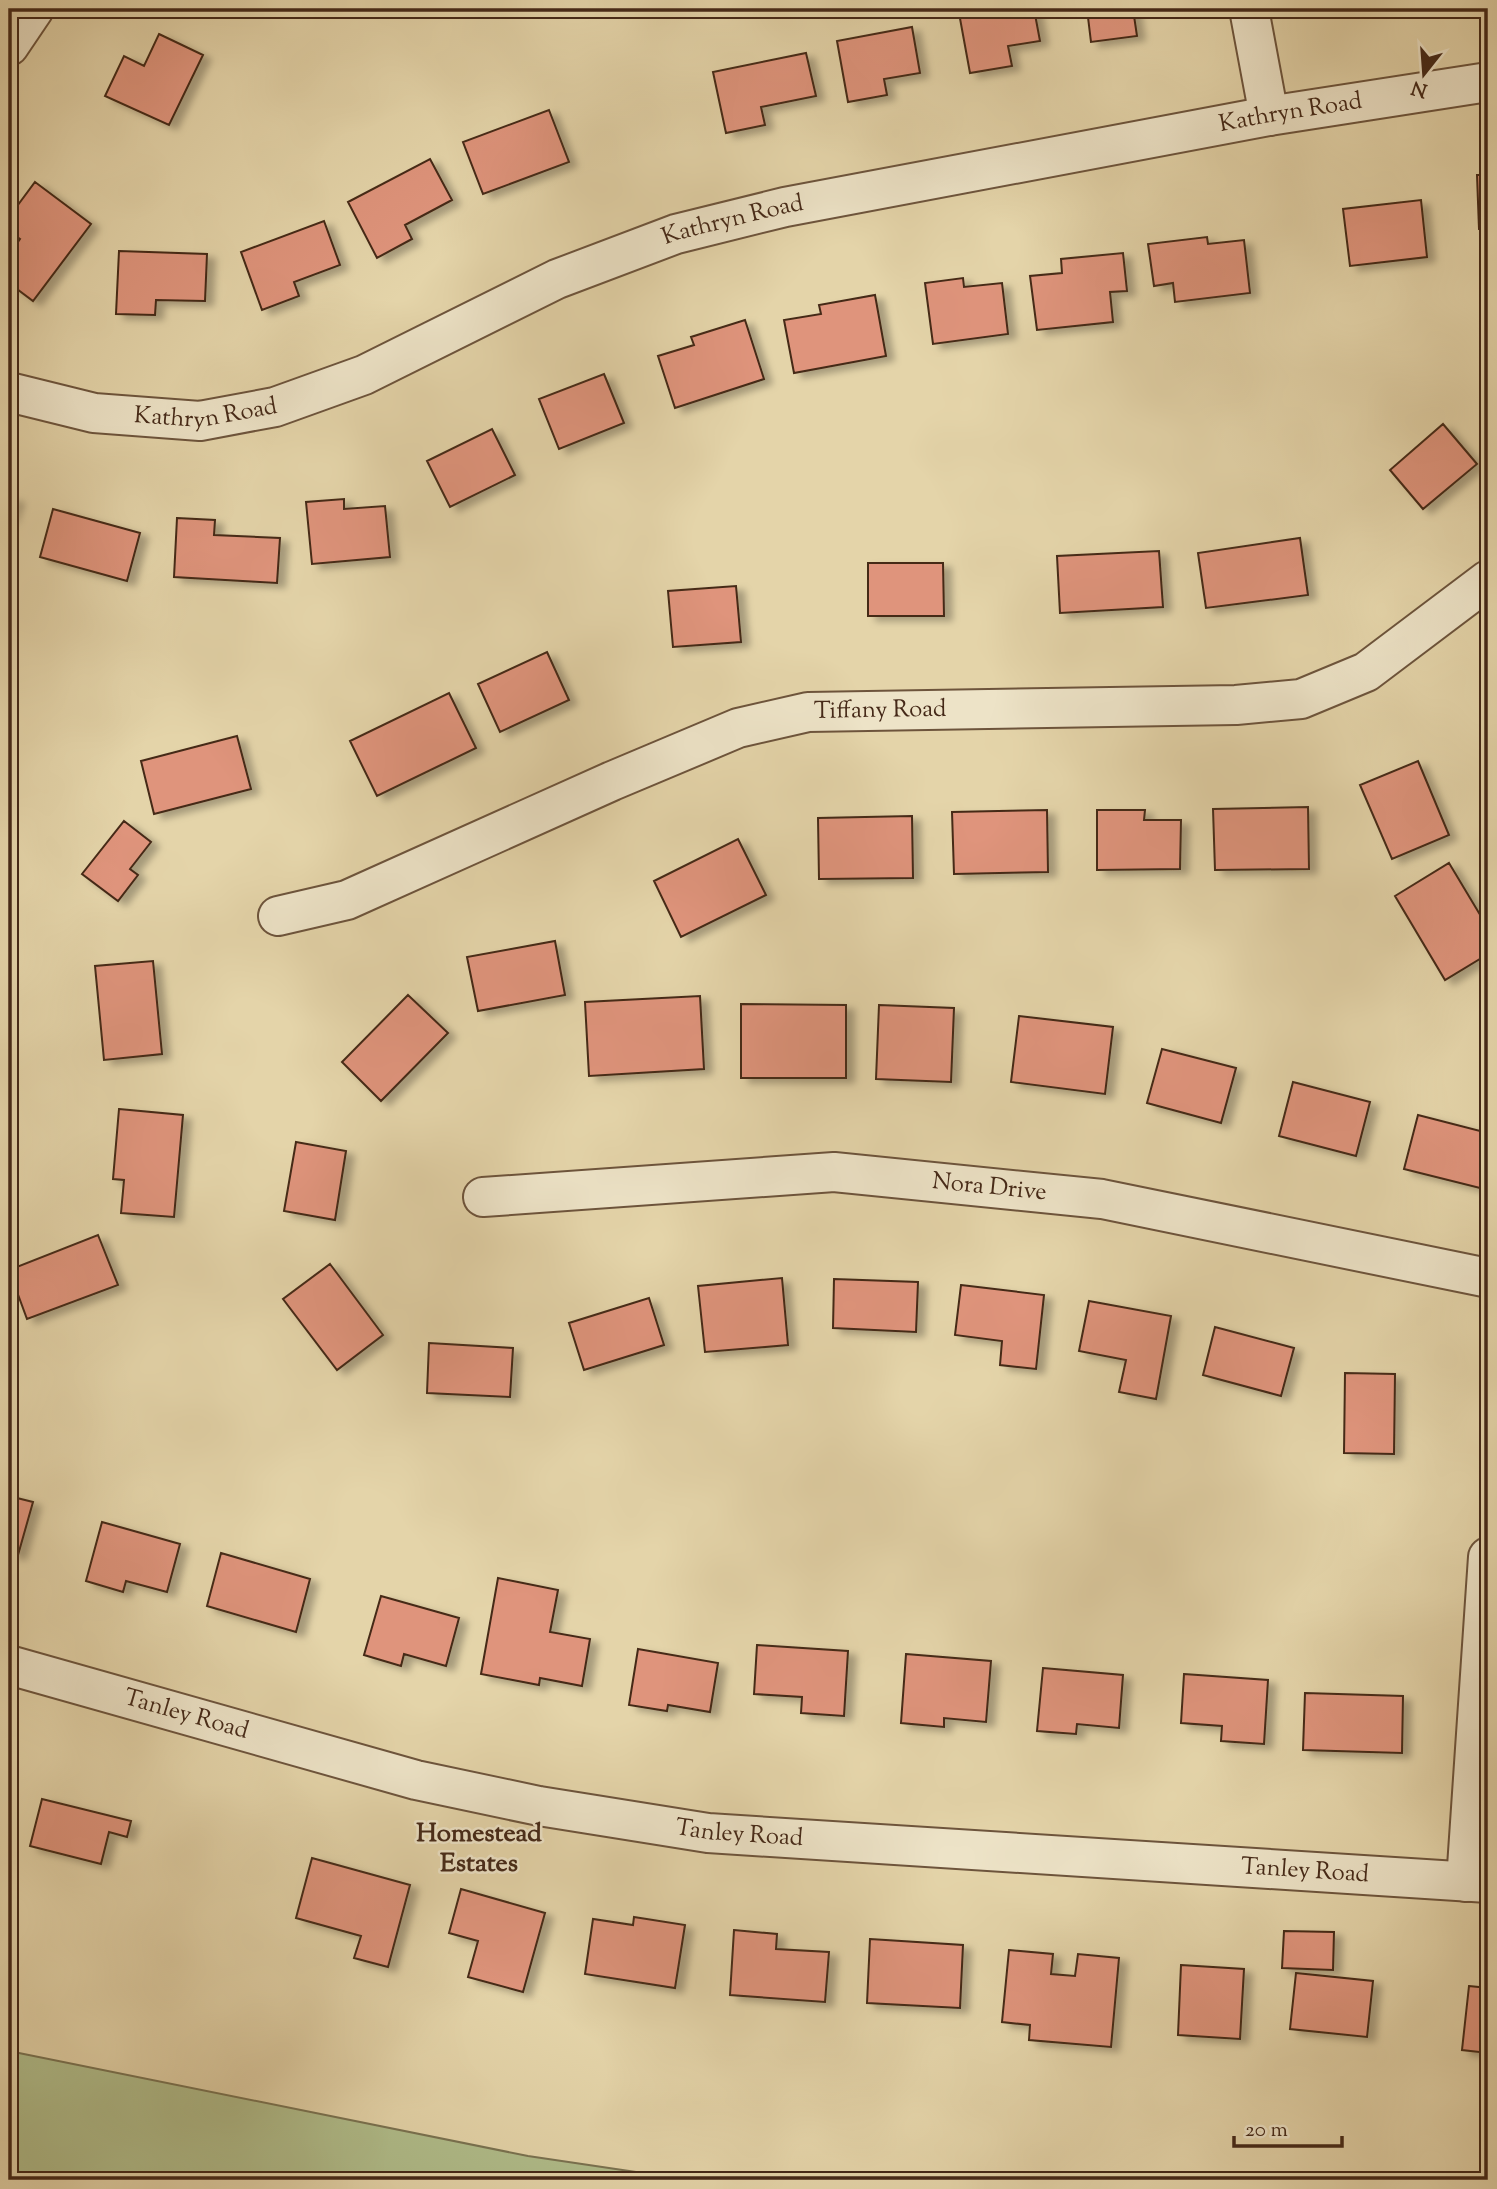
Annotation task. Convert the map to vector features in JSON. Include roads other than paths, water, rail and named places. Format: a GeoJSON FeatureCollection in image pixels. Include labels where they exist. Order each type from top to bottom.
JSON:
{"type":"FeatureCollection","features":[{"type":"Feature","properties":{"kind":"street"},"geometry":{"type":"LineString","coordinates":[[9,47],[34,9]]}},
{"type":"Feature","properties":{"kind":"street"},"geometry":{"type":"LineString","coordinates":[[1249,9],[1269,116]]}},
{"type":"Feature","properties":{"kind":"street","name":"Kathryn Road"},"geometry":{"type":"LineString","coordinates":[[9,392],[94,413],[200,421],[275,407],[365,375],[557,279],[676,234],[785,208],[1269,116],[1488,82]]}},
{"type":"Feature","properties":{"kind":"street","name":"Tiffany Road"},"geometry":{"type":"LineString","coordinates":[[278,916],[347,900],[737,728],[808,712],[1236,705],[1301,699],[1366,671],[1484,593]]}},
{"type":"Feature","properties":{"kind":"street","name":"Nora Drive"},"geometry":{"type":"LineString","coordinates":[[483,1197],[834,1172],[1102,1199],[1488,1278]]}},
{"type":"Feature","properties":{"kind":"street"},"geometry":{"type":"LineString","coordinates":[[1477,1882],[1488,1557]]}},
{"type":"Feature","properties":{"kind":"street","name":"Tanley Road"},"geometry":{"type":"LineString","coordinates":[[9,1665],[416,1780],[540,1805],[708,1833],[1477,1882]]}},
{"type":"Feature","properties":{"kind":"district","name":"Homestead Estates"},"geometry":{"type":"Point","coordinates":[479,1849]}}]}
